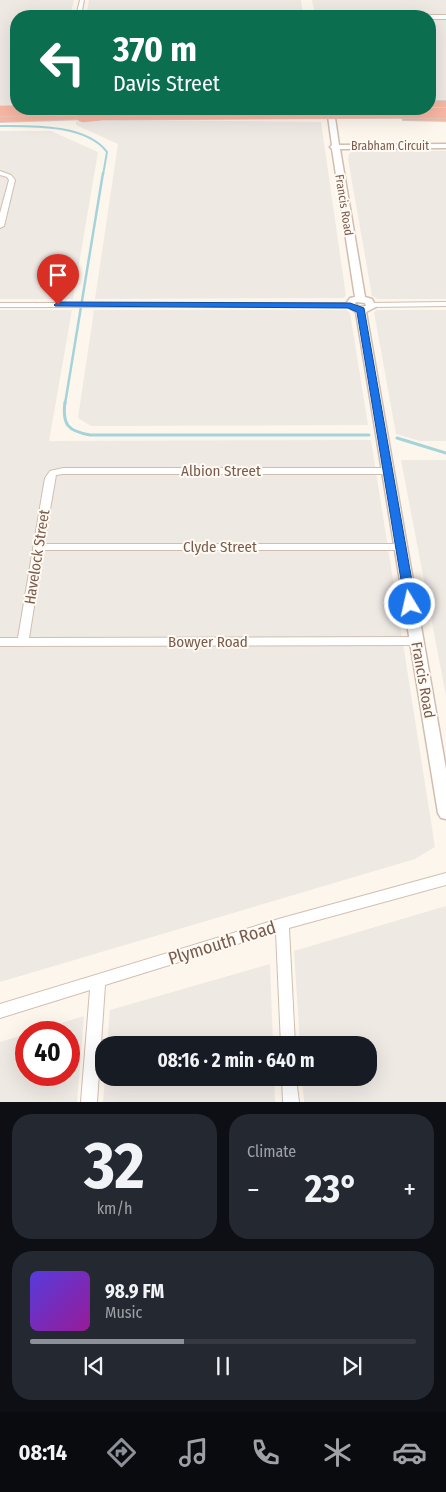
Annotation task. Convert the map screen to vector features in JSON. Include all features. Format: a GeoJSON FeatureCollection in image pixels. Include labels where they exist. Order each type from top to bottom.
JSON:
{"type":"FeatureCollection","features":[{"type":"Feature","properties":{"kind":"highway"},"geometry":{"type":"LineString","coordinates":[[82,117],[102,115]]}},
{"type":"Feature","properties":{"kind":"highway"},"geometry":{"type":"LineString","coordinates":[[0,119],[82,117],[446,118]]}},
{"type":"Feature","properties":{"kind":"street","name":"Francis Road"},"geometry":{"type":"LineString","coordinates":[[330,115],[360,305],[446,813]]}},
{"type":"Feature","properties":{"kind":"street","name":"Brabham Circuit"},"geometry":{"type":"LineString","coordinates":[[334,146],[446,146]]}},
{"type":"Feature","properties":{"kind":"street"},"geometry":{"type":"LineString","coordinates":[[0,173],[9,176],[12,180],[0,226]]}},
{"type":"Feature","properties":{"kind":"street"},"geometry":{"type":"LineString","coordinates":[[0,305],[446,304]]}},
{"type":"Feature","properties":{"kind":"street","name":"Albion Street"},"geometry":{"type":"LineString","coordinates":[[53,473],[63,471],[388,471]]}},
{"type":"Feature","properties":{"kind":"street","name":"Havelock Street"},"geometry":{"type":"LineString","coordinates":[[23,642],[50,478],[53,473]]}},
{"type":"Feature","properties":{"kind":"street","name":"Clyde Street"},"geometry":{"type":"LineString","coordinates":[[38,547],[401,547]]}},
{"type":"Feature","properties":{"kind":"street","name":"Bowyer Road"},"geometry":{"type":"LineString","coordinates":[[0,642],[417,642]]}},
{"type":"Feature","properties":{"kind":"street","name":"Plymouth Road"},"geometry":{"type":"LineString","coordinates":[[0,1010],[282,924],[446,878]]}},
{"type":"Feature","properties":{"kind":"street"},"geometry":{"type":"LineString","coordinates":[[282,924],[288,1036]]}},
{"type":"Feature","properties":{"kind":"street"},"geometry":{"type":"LineString","coordinates":[[90,1102],[98,980]]}},
{"type":"Feature","properties":{"kind":"street"},"geometry":{"type":"LineString","coordinates":[[289,1086],[290,1102]]}},
{"type":"Feature","properties":{"kind":"shaded area"},"geometry":{"type":"Polygon","coordinates":[[[0,0],[74,0],[72,10],[10,10],[10,108],[0,108],[0,0]]]}},
{"type":"Feature","properties":{"kind":"shaded area"},"geometry":{"type":"Polygon","coordinates":[[[89,0],[301,0],[302,10],[87,10],[89,0]]]}},
{"type":"Feature","properties":{"kind":"shaded area"},"geometry":{"type":"Polygon","coordinates":[[[312,0],[446,0],[446,14],[436,14],[436,10],[314,10],[312,0]]]}},
{"type":"Feature","properties":{"kind":"shaded area"},"geometry":{"type":"Polygon","coordinates":[[[436,20],[446,20],[446,101],[436,101],[436,20]]]}},
{"type":"Feature","properties":{"kind":"shaded area"},"geometry":{"type":"Polygon","coordinates":[[[76,121],[321,122],[346,296],[343,298],[95,299],[118,144],[76,125],[76,121]]]}},
{"type":"Feature","properties":{"kind":"shaded area"},"geometry":{"type":"Polygon","coordinates":[[[0,131],[51,131],[98,152],[73,299],[0,299],[0,131]]]}},
{"type":"Feature","properties":{"kind":"shaded area"},"geometry":{"type":"Polygon","coordinates":[[[353,151],[446,151],[446,299],[378,299],[372,296],[348,159],[349,154],[353,151]]]}},
{"type":"Feature","properties":{"kind":"shaded area"},"geometry":{"type":"Polygon","coordinates":[[[0,310],[72,310],[49,441],[371,440],[435,847],[415,859],[0,982],[0,310]]]}},
{"type":"Feature","properties":{"kind":"shaded area"},"geometry":{"type":"Polygon","coordinates":[[[94,310],[346,310],[350,313],[368,425],[91,426],[78,418],[94,310]]]}},
{"type":"Feature","properties":{"kind":"shaded area"},"geometry":{"type":"Polygon","coordinates":[[[377,310],[446,310],[446,441],[420,441],[396,434],[374,312],[377,310]]]}},
{"type":"Feature","properties":{"kind":"shaded area"},"geometry":{"type":"Polygon","coordinates":[[[401,460],[446,460],[446,696],[401,460]]]}},
{"type":"Feature","properties":{"kind":"shaded area"},"geometry":{"type":"Polygon","coordinates":[[[446,906],[446,1102],[304,1102],[303,1086],[377,1086],[377,1036],[299,1036],[294,951],[446,906]]]}},
{"type":"Feature","properties":{"kind":"shaded area"},"geometry":{"type":"Polygon","coordinates":[[[270,964],[273,1036],[108,1036],[110,1010],[270,964]]]}},
{"type":"Feature","properties":{"kind":"shaded area"},"geometry":{"type":"Polygon","coordinates":[[[84,1016],[80,1065],[80,1021],[67,1021],[84,1016]]]}},
{"type":"Feature","properties":{"kind":"shaded area"},"geometry":{"type":"Polygon","coordinates":[[[15,1037],[15,1086],[78,1086],[77,1102],[0,1102],[0,1042],[15,1037]]]}},
{"type":"Feature","properties":{"kind":"shaded area"},"geometry":{"type":"Polygon","coordinates":[[[104,1086],[274,1086],[275,1102],[103,1102],[104,1086]]]}},
{"type":"Feature","properties":{"kind":"waterway"},"geometry":{"type":"LineString","coordinates":[[0,126],[57,128],[86,136],[98,143],[107,152],[103,175]]}},
{"type":"Feature","properties":{"kind":"waterway"},"geometry":{"type":"LineString","coordinates":[[65,404],[103,173]]}},
{"type":"Feature","properties":{"kind":"waterway"},"geometry":{"type":"LineString","coordinates":[[65,402],[64,410],[68,426],[76,431],[90,435],[369,435]]}},
{"type":"Feature","properties":{"kind":"waterway"},"geometry":{"type":"LineString","coordinates":[[397,438],[446,453]]}},
{"type":"Feature","properties":{"kind":"route"},"geometry":{"type":"LineString","coordinates":[[58,305],[350,305],[354,309],[361,310],[410,604]]}}]}
